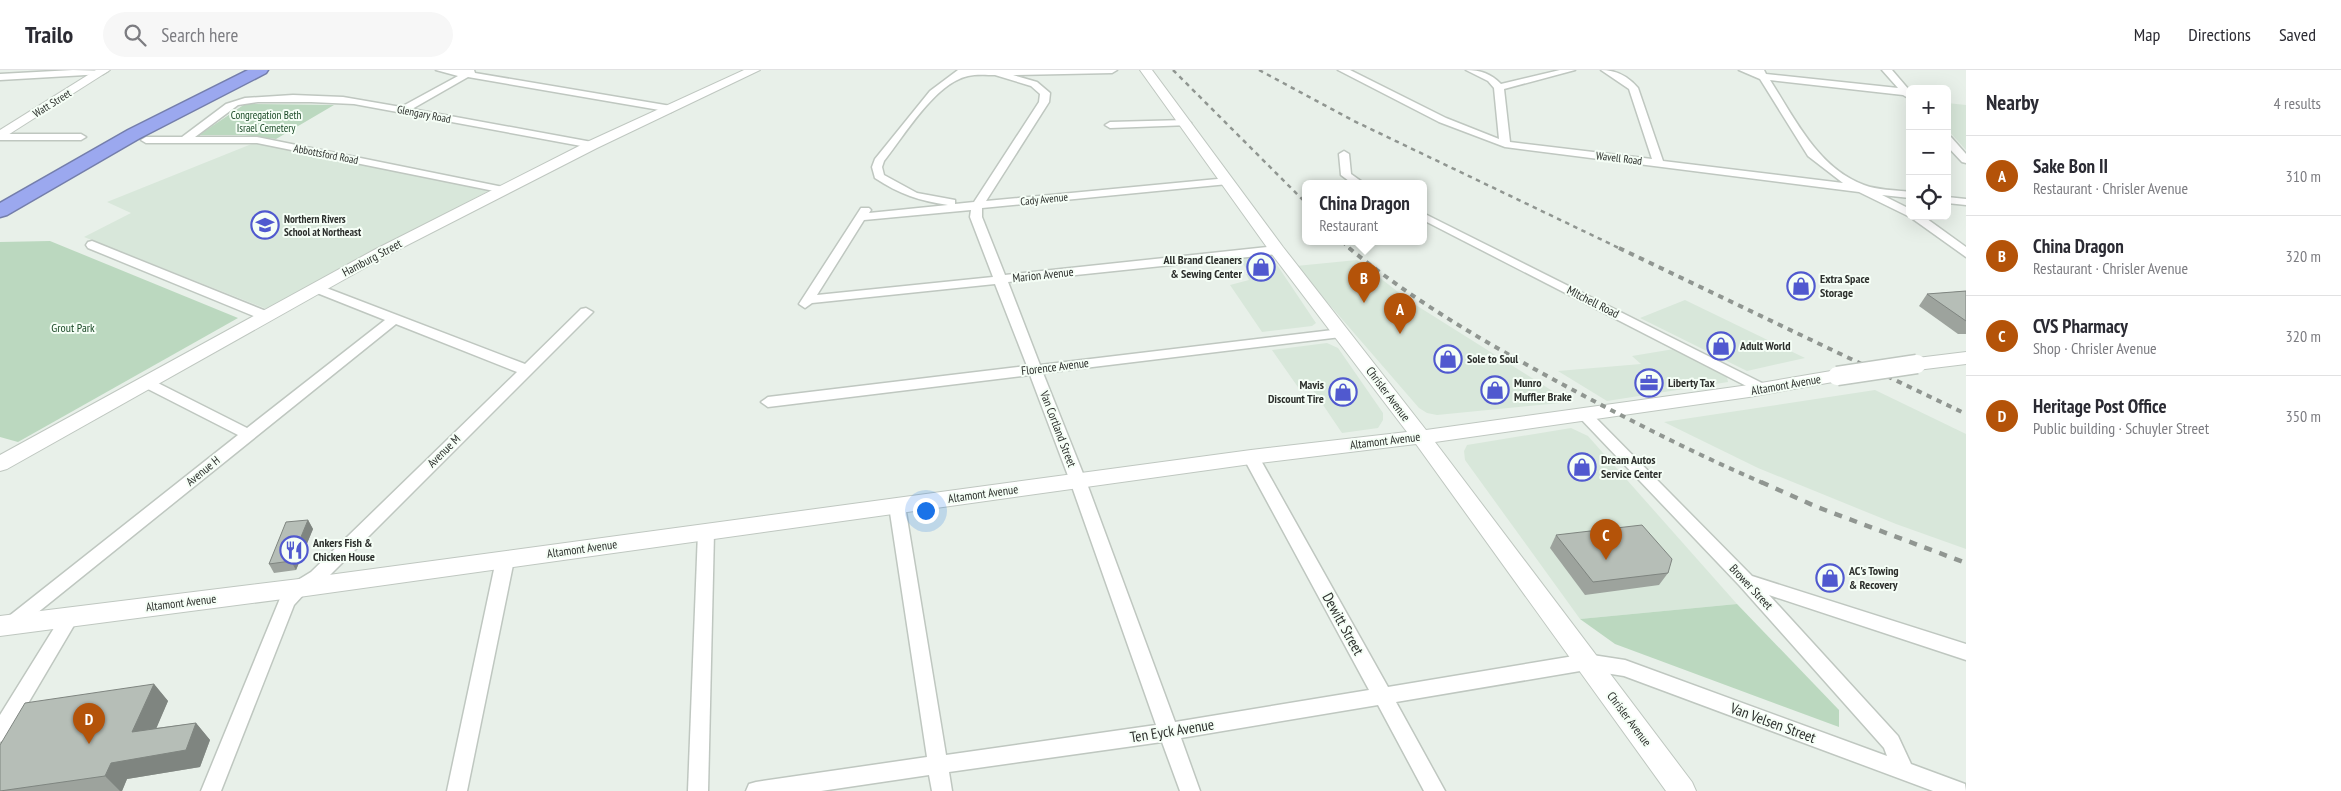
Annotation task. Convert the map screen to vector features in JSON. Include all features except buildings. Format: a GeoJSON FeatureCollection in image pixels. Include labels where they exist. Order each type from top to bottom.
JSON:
{"type":"FeatureCollection","features":[{"type":"Feature","properties":{"kind":"highway"},"geometry":{"type":"LineString","coordinates":[[0,199],[127,128],[243,70]]}},
{"type":"Feature","properties":{"kind":"highway"},"geometry":{"type":"LineString","coordinates":[[0,211],[134,134],[260,70]]}},
{"type":"Feature","properties":{"kind":"main road","name":"Watt Street"},"geometry":{"type":"LineString","coordinates":[[0,136],[104,70]]}},
{"type":"Feature","properties":{"kind":"main road","name":"Hamburg Street"},"geometry":{"type":"LineString","coordinates":[[0,464],[316,288],[592,145],[754,70]]}},
{"type":"Feature","properties":{"kind":"main road","name":"Chrisler Avenue"},"geometry":{"type":"LineString","coordinates":[[1146,70],[1277,250],[1421,437],[1682,791]]}},
{"type":"Feature","properties":{"kind":"main road","name":"Altamont Avenue"},"geometry":{"type":"LineString","coordinates":[[5,626],[299,588],[1251,457],[1421,437],[1763,389],[1836,376],[1966,358]]}},
{"type":"Feature","properties":{"kind":"street"},"geometry":{"type":"LineString","coordinates":[[0,77],[104,70]]}},
{"type":"Feature","properties":{"kind":"street"},"geometry":{"type":"LineString","coordinates":[[441,70],[472,72],[671,108]]}},
{"type":"Feature","properties":{"kind":"street"},"geometry":{"type":"LineString","coordinates":[[947,73],[1112,70]]}},
{"type":"Feature","properties":{"kind":"street","name":"Wavell Road"},"geometry":{"type":"LineString","coordinates":[[1344,70],[1451,125],[1505,144],[1906,195]]}},
{"type":"Feature","properties":{"kind":"street"},"geometry":{"type":"LineString","coordinates":[[1471,70],[1491,79],[1499,87],[1505,144]]}},
{"type":"Feature","properties":{"kind":"street"},"geometry":{"type":"LineString","coordinates":[[1499,87],[1512,86],[1570,70]]}},
{"type":"Feature","properties":{"kind":"street"},"geometry":{"type":"LineString","coordinates":[[1606,70],[1626,81],[1632,88],[1659,164]]}},
{"type":"Feature","properties":{"kind":"street"},"geometry":{"type":"LineString","coordinates":[[1744,70],[1906,94]]}},
{"type":"Feature","properties":{"kind":"street"},"geometry":{"type":"LineString","coordinates":[[1887,70],[1906,93]]}},
{"type":"Feature","properties":{"kind":"street"},"geometry":{"type":"LineString","coordinates":[[1034,84],[1038,71]]}},
{"type":"Feature","properties":{"kind":"street"},"geometry":{"type":"LineString","coordinates":[[402,110],[472,72]]}},
{"type":"Feature","properties":{"kind":"street"},"geometry":{"type":"LineString","coordinates":[[972,72],[946,82],[933,93],[879,161],[877,167],[879,176],[902,192],[914,197],[971,206],[1044,102],[1046,93],[1034,84],[995,72]]}},
{"type":"Feature","properties":{"kind":"street"},"geometry":{"type":"LineString","coordinates":[[1761,74],[1812,154],[1826,168],[1906,212]]}},
{"type":"Feature","properties":{"kind":"street","name":"Glengary Road"},"geometry":{"type":"LineString","coordinates":[[186,139],[236,103],[254,100],[328,99],[354,101],[592,145]]}},
{"type":"Feature","properties":{"kind":"street"},"geometry":{"type":"LineString","coordinates":[[1110,125],[1186,124]]}},
{"type":"Feature","properties":{"kind":"street"},"geometry":{"type":"LineString","coordinates":[[0,136],[81,137]]}},
{"type":"Feature","properties":{"kind":"street","name":"Abbottsford Road"},"geometry":{"type":"LineString","coordinates":[[146,140],[257,140],[504,190]]}},
{"type":"Feature","properties":{"kind":"street"},"geometry":{"type":"LineString","coordinates":[[1951,143],[1966,160]]}},
{"type":"Feature","properties":{"kind":"street"},"geometry":{"type":"LineString","coordinates":[[1344,154],[1346,175],[1354,180]]}},
{"type":"Feature","properties":{"kind":"street","name":"Cady Avenue"},"geometry":{"type":"LineString","coordinates":[[806,302],[863,213],[971,206],[1228,181]]}},
{"type":"Feature","properties":{"kind":"street"},"geometry":{"type":"LineString","coordinates":[[1951,200],[1966,202]]}},
{"type":"Feature","properties":{"kind":"street","name":"Van Cortland Street"},"geometry":{"type":"LineString","coordinates":[[971,206],[1078,481],[1190,791]]}},
{"type":"Feature","properties":{"kind":"street","name":"MItchell Road"},"geometry":{"type":"LineString","coordinates":[[1427,218],[1763,389]]}},
{"type":"Feature","properties":{"kind":"street"},"geometry":{"type":"LineString","coordinates":[[1921,220],[1966,252]]}},
{"type":"Feature","properties":{"kind":"street"},"geometry":{"type":"LineString","coordinates":[[92,245],[266,316]]}},
{"type":"Feature","properties":{"kind":"street","name":"Marion Avenue"},"geometry":{"type":"LineString","coordinates":[[806,302],[1277,250]]}},
{"type":"Feature","properties":{"kind":"street"},"geometry":{"type":"LineString","coordinates":[[316,288],[526,370]]}},
{"type":"Feature","properties":{"kind":"street","name":"Avenue M"},"geometry":{"type":"LineString","coordinates":[[211,791],[287,602],[299,588],[317,576],[586,312]]}},
{"type":"Feature","properties":{"kind":"street","name":"Avenue H"},"geometry":{"type":"LineString","coordinates":[[5,626],[395,318]]}},
{"type":"Feature","properties":{"kind":"street","name":"Florence Avenue"},"geometry":{"type":"LineString","coordinates":[[768,402],[1341,333]]}},
{"type":"Feature","properties":{"kind":"street"},"geometry":{"type":"LineString","coordinates":[[147,383],[249,435]]}},
{"type":"Feature","properties":{"kind":"street","name":"Brower Street"},"geometry":{"type":"LineString","coordinates":[[1584,414],[1745,580],[1891,742],[1904,771]]}},
{"type":"Feature","properties":{"kind":"street","name":"Dewitt Street"},"geometry":{"type":"LineString","coordinates":[[1251,457],[1434,791]]}},
{"type":"Feature","properties":{"kind":"street"},"geometry":{"type":"LineString","coordinates":[[897,506],[942,791]]}},
{"type":"Feature","properties":{"kind":"street"},"geometry":{"type":"LineString","coordinates":[[698,791],[706,532]]}},
{"type":"Feature","properties":{"kind":"street"},"geometry":{"type":"LineString","coordinates":[[456,791],[505,560]]}},
{"type":"Feature","properties":{"kind":"street"},"geometry":{"type":"LineString","coordinates":[[1745,580],[1966,652]]}},
{"type":"Feature","properties":{"kind":"street"},"geometry":{"type":"LineString","coordinates":[[0,734],[70,617]]}},
{"type":"Feature","properties":{"kind":"street","name":"Ten Eyck Avenue"},"geometry":{"type":"LineString","coordinates":[[756,791],[1168,732],[1586,662]]}},
{"type":"Feature","properties":{"kind":"street","name":"Van Velsen Street"},"geometry":{"type":"LineString","coordinates":[[1586,662],[1625,668],[1958,791]]}},
{"type":"Feature","properties":{"kind":"shaded area"},"geometry":{"type":"Polygon","coordinates":[[[1951,103],[1966,105],[1966,150],[1951,133],[1951,103]]]}},
{"type":"Feature","properties":{"kind":"shaded area","name":"Northern Rivers School at Northeast"},"geometry":{"type":"Polygon","coordinates":[[[254,143],[490,190],[267,309],[84,237],[131,213],[107,202],[254,143]]]}},
{"type":"Feature","properties":{"kind":"shaded area"},"geometry":{"type":"Polygon","coordinates":[[[1269,253],[1316,323],[1312,326],[1262,332],[1230,285],[1249,280],[1246,274],[1250,274],[1238,257],[1269,253]]]}},
{"type":"Feature","properties":{"kind":"shaded area"},"geometry":{"type":"Polygon","coordinates":[[[1357,260],[1411,302],[1570,402],[1437,415],[1427,413],[1419,408],[1296,266],[1357,260]]]}},
{"type":"Feature","properties":{"kind":"shaded area"},"geometry":{"type":"Polygon","coordinates":[[[1685,300],[1805,358],[1747,371],[1640,318],[1685,300]]]}},
{"type":"Feature","properties":{"kind":"shaded area"},"geometry":{"type":"Polygon","coordinates":[[[1327,343],[1338,348],[1383,413],[1383,420],[1378,428],[1342,433],[1313,390],[1300,390],[1272,350],[1327,343]]]}},
{"type":"Feature","properties":{"kind":"shaded area"},"geometry":{"type":"Polygon","coordinates":[[[1674,349],[1717,370],[1727,377],[1728,382],[1607,401],[1558,371],[1641,364],[1632,356],[1674,349]]]}},
{"type":"Feature","properties":{"kind":"shaded area"},"geometry":{"type":"Polygon","coordinates":[[[1875,390],[1966,434],[1966,549],[1896,524],[1758,468],[1664,422],[1875,390]]]}},
{"type":"Feature","properties":{"kind":"shaded area"},"geometry":{"type":"Polygon","coordinates":[[[1571,428],[1588,436],[1737,604],[1580,619],[1465,460],[1464,451],[1467,445],[1571,428]]]}},
{"type":"Feature","properties":{"kind":"green space","name":"Congregation Beth Israel Cemetery"},"geometry":{"type":"Polygon","coordinates":[[[245,104],[334,105],[276,139],[244,135],[199,135],[245,104]]]}},
{"type":"Feature","properties":{"kind":"green space","name":"Grout Park"},"geometry":{"type":"Polygon","coordinates":[[[50,241],[238,318],[18,442],[0,437],[0,242],[50,241]]]}},
{"type":"Feature","properties":{"kind":"green space"},"geometry":{"type":"Polygon","coordinates":[[[1737,604],[1839,710],[1839,727],[1615,644],[1580,619],[1737,604]]]}},
{"type":"Feature","properties":{"kind":"railway"},"geometry":{"type":"LineString","coordinates":[[1173,70],[1302,199]]}},
{"type":"Feature","properties":{"kind":"railway"},"geometry":{"type":"LineString","coordinates":[[1259,70],[1354,121],[1621,249]]}},
{"type":"Feature","properties":{"kind":"railway"},"geometry":{"type":"LineString","coordinates":[[1345,245],[1350,249]]}},
{"type":"Feature","properties":{"kind":"railway"},"geometry":{"type":"LineString","coordinates":[[1349,248],[1429,306],[1515,358],[1643,427],[1763,483]]}},
{"type":"Feature","properties":{"kind":"railway"},"geometry":{"type":"LineString","coordinates":[[1619,248],[1966,414]]}},
{"type":"Feature","properties":{"kind":"railway"},"geometry":{"type":"LineString","coordinates":[[1761,482],[1817,507],[1966,563]]}},
{"type":"Feature","properties":{"kind":"place","name":"Northern Rivers School at Northeast"},"geometry":{"type":"Point","coordinates":[265,225]}},
{"type":"Feature","properties":{"kind":"place","name":"All Brand Cleaners & Sewing Center"},"geometry":{"type":"Point","coordinates":[1261,267]}},
{"type":"Feature","properties":{"kind":"place","name":"Extra Space Storage"},"geometry":{"type":"Point","coordinates":[1801,286]}},
{"type":"Feature","properties":{"kind":"place","name":"China Dragon"},"geometry":{"type":"Point","coordinates":[1364,303]}},
{"type":"Feature","properties":{"kind":"place","name":"Sake Bon II"},"geometry":{"type":"Point","coordinates":[1400,334]}},
{"type":"Feature","properties":{"kind":"place","name":"Adult World"},"geometry":{"type":"Point","coordinates":[1721,346]}},
{"type":"Feature","properties":{"kind":"place","name":"Sole to Soul"},"geometry":{"type":"Point","coordinates":[1448,359]}},
{"type":"Feature","properties":{"kind":"place","name":"Liberty Tax"},"geometry":{"type":"Point","coordinates":[1649,383]}},
{"type":"Feature","properties":{"kind":"place","name":"Munro Muffler Brake"},"geometry":{"type":"Point","coordinates":[1495,390]}},
{"type":"Feature","properties":{"kind":"place","name":"Mavis Discount Tire"},"geometry":{"type":"Point","coordinates":[1343,392]}},
{"type":"Feature","properties":{"kind":"place","name":"Dream Autos Service Center"},"geometry":{"type":"Point","coordinates":[1582,467]}},
{"type":"Feature","properties":{"kind":"place","name":"Ankers Fish & Chicken House"},"geometry":{"type":"Point","coordinates":[294,550]}},
{"type":"Feature","properties":{"kind":"place","name":"CVS Pharmacy"},"geometry":{"type":"Point","coordinates":[1606,560]}},
{"type":"Feature","properties":{"kind":"place","name":"AC's Towing & Recovery"},"geometry":{"type":"Point","coordinates":[1830,578]}},
{"type":"Feature","properties":{"kind":"place","name":"Heritage Post Office"},"geometry":{"type":"Point","coordinates":[89,744]}}]}
